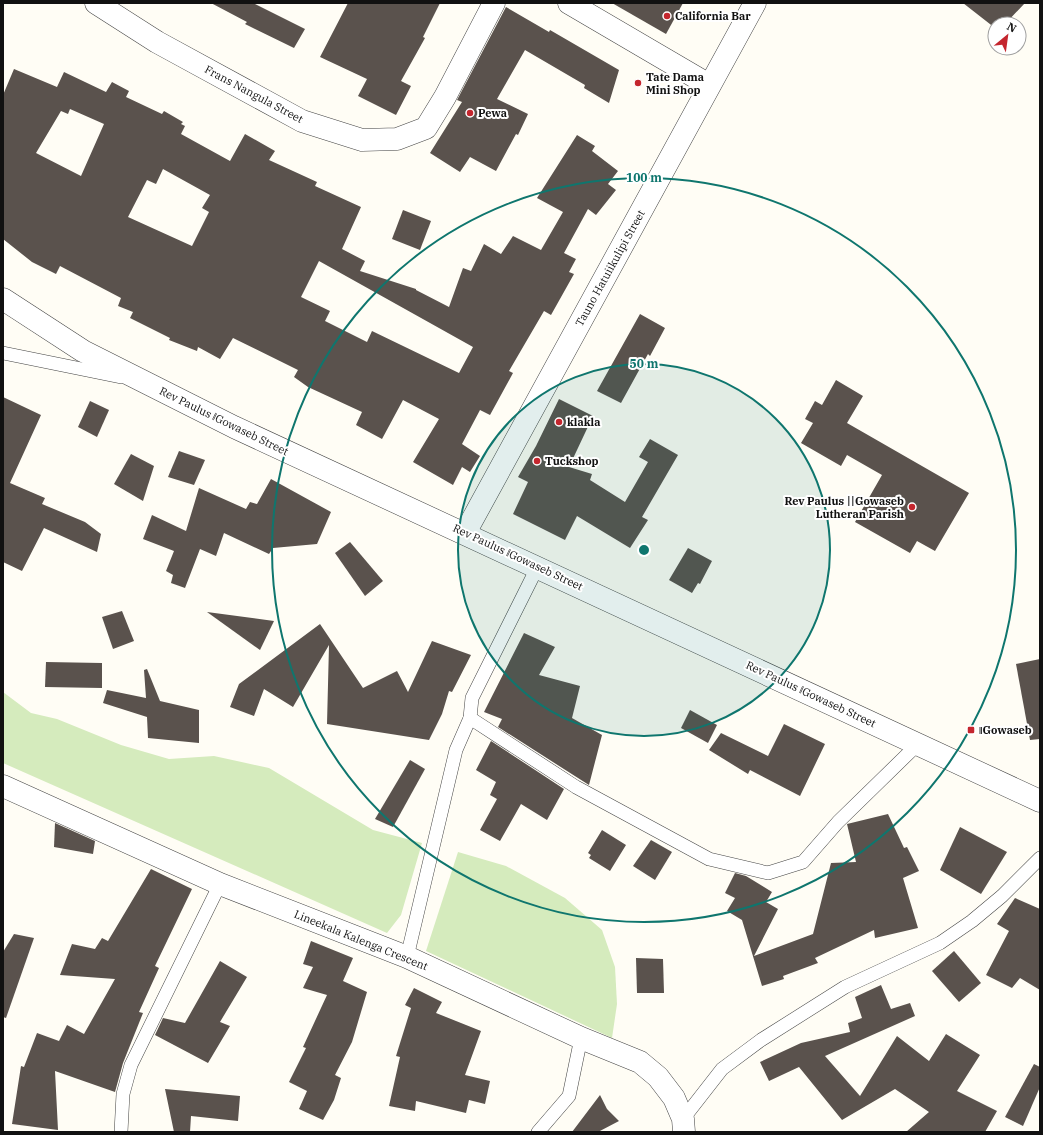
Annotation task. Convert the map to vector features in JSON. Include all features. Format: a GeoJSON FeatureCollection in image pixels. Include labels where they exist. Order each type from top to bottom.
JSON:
{"type":"FeatureCollection","features":[{"type":"Feature","properties":{"kind":"street","name":"Frans Nangula Street"},"geometry":{"type":"LineString","coordinates":[[96,3],[158,42],[302,121],[362,140],[397,139],[426,128],[445,97],[494,3]]}},
{"type":"Feature","properties":{"kind":"street"},"geometry":{"type":"LineString","coordinates":[[569,3],[709,85]]}},
{"type":"Feature","properties":{"kind":"street","name":"Tauno Hatuiikulipi Street"},"geometry":{"type":"LineString","coordinates":[[465,533],[755,3]]}},
{"type":"Feature","properties":{"kind":"street","name":"Rev Paulus ǁGowaseb Street"},"geometry":{"type":"LineString","coordinates":[[3,299],[83,351],[242,430],[538,566],[1040,801]]}},
{"type":"Feature","properties":{"kind":"street","name":"Lineekala Kalenga Crescent"},"geometry":{"type":"LineString","coordinates":[[3,786],[220,884],[407,957],[582,1038],[640,1062],[658,1077],[674,1098],[683,1126]]}},
{"type":"Feature","properties":{"kind":"lane"},"geometry":{"type":"LineString","coordinates":[[3,353],[144,382]]}},
{"type":"Feature","properties":{"kind":"lane"},"geometry":{"type":"LineString","coordinates":[[407,957],[456,750],[470,718],[472,698],[538,566]]}},
{"type":"Feature","properties":{"kind":"lane"},"geometry":{"type":"LineString","coordinates":[[470,718],[576,787],[709,859],[768,873],[803,862],[838,822],[918,744]]}},
{"type":"Feature","properties":{"kind":"lane"},"geometry":{"type":"LineString","coordinates":[[683,1126],[722,1069],[761,1040],[845,987],[940,943],[972,921],[990,906],[1040,858]]}},
{"type":"Feature","properties":{"kind":"lane"},"geometry":{"type":"LineString","coordinates":[[120,1132],[123,1094],[131,1065],[220,884]]}},
{"type":"Feature","properties":{"kind":"lane"},"geometry":{"type":"LineString","coordinates":[[538,1132],[569,1096],[582,1038]]}},
{"type":"Feature","properties":{"kind":"green space"},"geometry":{"type":"Polygon","coordinates":[[[3,692],[31,713],[57,719],[121,745],[169,759],[214,756],[269,768],[373,830],[422,843],[401,915],[387,933],[3,763],[3,692]]]}},
{"type":"Feature","properties":{"kind":"green space"},"geometry":{"type":"Polygon","coordinates":[[[458,852],[506,866],[565,898],[602,930],[615,967],[617,1004],[612,1038],[426,951],[458,852]]]}},
{"type":"Feature","properties":{"kind":"building"},"geometry":{"type":"Polygon","coordinates":[[[211,3],[253,3],[305,29],[294,48],[245,24],[247,22],[211,3]]]}},
{"type":"Feature","properties":{"kind":"building"},"geometry":{"type":"Polygon","coordinates":[[[348,3],[440,3],[423,37],[425,38],[401,81],[411,86],[396,115],[358,96],[367,79],[320,57],[348,3]]]}},
{"type":"Feature","properties":{"kind":"building"},"geometry":{"type":"Polygon","coordinates":[[[612,3],[683,3],[666,34],[612,3]]]}},
{"type":"Feature","properties":{"kind":"building"},"geometry":{"type":"Polygon","coordinates":[[[963,3],[1025,3],[1013,16],[987,16],[987,22],[963,3]]]}},
{"type":"Feature","properties":{"kind":"building"},"geometry":{"type":"Polygon","coordinates":[[[506,7],[549,32],[550,30],[619,70],[609,103],[584,88],[585,85],[525,50],[497,99],[528,114],[518,135],[516,134],[496,171],[470,157],[460,172],[430,153],[462,102],[457,100],[506,7]]]}},
{"type":"Feature","properties":{"kind":"building"},"geometry":{"type":"Polygon","coordinates":[[[14,69],[57,87],[64,72],[106,92],[112,82],[129,91],[126,97],[162,114],[164,111],[183,122],[181,124],[185,126],[181,134],[230,161],[245,134],[275,151],[269,160],[317,182],[315,186],[361,207],[342,249],[365,261],[360,271],[416,289],[449,307],[463,268],[471,271],[484,244],[501,254],[513,236],[541,250],[563,212],[537,198],[577,135],[595,146],[592,151],[618,171],[608,184],[616,190],[596,215],[588,209],[564,253],[576,259],[569,272],[574,274],[551,315],[544,311],[509,371],[513,373],[490,415],[480,410],[462,444],[480,456],[470,472],[462,467],[453,485],[413,462],[439,419],[403,400],[382,439],[356,425],[362,412],[308,387],[294,377],[298,370],[233,338],[220,359],[198,347],[197,351],[169,340],[170,338],[130,318],[133,312],[118,306],[121,298],[60,266],[56,274],[32,262],[3,239],[3,95],[14,69]],[[70,109],[68,114],[61,111],[36,153],[81,176],[104,124],[70,109]],[[163,169],[156,184],[147,180],[128,217],[192,246],[209,212],[202,208],[210,195],[163,169]],[[319,261],[301,297],[330,311],[325,321],[367,342],[372,331],[459,373],[473,347],[319,261]]]}},
{"type":"Feature","properties":{"kind":"building"},"geometry":{"type":"Polygon","coordinates":[[[403,210],[431,221],[420,250],[392,239],[403,210]]]}},
{"type":"Feature","properties":{"kind":"building"},"geometry":{"type":"Polygon","coordinates":[[[640,314],[665,328],[650,356],[648,354],[621,403],[597,391],[640,314]]]}},
{"type":"Feature","properties":{"kind":"building","name":"Rev Paulus ||Gowaseb Lutheran Parish"},"geometry":{"type":"Polygon","coordinates":[[[836,380],[863,396],[847,423],[969,493],[935,551],[917,541],[910,553],[855,522],[882,475],[847,455],[841,466],[801,443],[813,423],[805,419],[815,401],[822,405],[836,380]]]}},
{"type":"Feature","properties":{"kind":"building"},"geometry":{"type":"Polygon","coordinates":[[[3,397],[41,415],[10,483],[45,498],[42,504],[85,522],[101,534],[97,552],[44,528],[22,571],[3,562],[3,397]]]}},
{"type":"Feature","properties":{"kind":"building"},"geometry":{"type":"Polygon","coordinates":[[[559,399],[593,416],[569,467],[592,474],[590,480],[625,502],[648,462],[639,457],[650,439],[678,455],[642,517],[648,520],[630,548],[577,516],[565,540],[513,514],[528,482],[518,477],[536,446],[559,399]]]}},
{"type":"Feature","properties":{"kind":"building"},"geometry":{"type":"Polygon","coordinates":[[[90,401],[109,410],[97,437],[78,427],[90,401]]]}},
{"type":"Feature","properties":{"kind":"building"},"geometry":{"type":"Polygon","coordinates":[[[179,451],[205,460],[194,485],[168,477],[179,451]]]}},
{"type":"Feature","properties":{"kind":"building"},"geometry":{"type":"Polygon","coordinates":[[[131,454],[154,466],[143,501],[114,484],[131,454]]]}},
{"type":"Feature","properties":{"kind":"building"},"geometry":{"type":"Polygon","coordinates":[[[271,479],[331,512],[317,544],[273,548],[269,554],[224,533],[216,556],[200,549],[185,588],[171,583],[173,575],[166,571],[174,551],[143,539],[152,515],[186,531],[199,488],[246,509],[250,502],[257,504],[271,479]]]}},
{"type":"Feature","properties":{"kind":"building"},"geometry":{"type":"Polygon","coordinates":[[[350,542],[383,581],[365,596],[335,553],[350,542]]]}},
{"type":"Feature","properties":{"kind":"building"},"geometry":{"type":"Polygon","coordinates":[[[688,548],[712,561],[700,584],[698,583],[692,593],[669,580],[688,548]]]}},
{"type":"Feature","properties":{"kind":"building"},"geometry":{"type":"Polygon","coordinates":[[[122,611],[134,641],[113,649],[102,617],[122,611]]]}},
{"type":"Feature","properties":{"kind":"building"},"geometry":{"type":"Polygon","coordinates":[[[207,612],[274,621],[260,650],[207,612]]]}},
{"type":"Feature","properties":{"kind":"building"},"geometry":{"type":"Polygon","coordinates":[[[320,624],[363,688],[397,671],[408,692],[432,641],[471,655],[452,692],[449,691],[442,714],[429,740],[327,724],[329,645],[293,707],[264,689],[254,716],[230,707],[239,684],[320,624]]]}},
{"type":"Feature","properties":{"kind":"building"},"geometry":{"type":"Polygon","coordinates":[[[524,633],[555,647],[539,675],[580,686],[572,718],[602,735],[589,785],[498,727],[502,719],[484,712],[524,633]]]}},
{"type":"Feature","properties":{"kind":"building"},"geometry":{"type":"Polygon","coordinates":[[[1040,659],[1040,739],[1030,740],[1016,664],[1040,659]]]}},
{"type":"Feature","properties":{"kind":"building"},"geometry":{"type":"Polygon","coordinates":[[[46,662],[102,663],[102,688],[45,687],[46,662]]]}},
{"type":"Feature","properties":{"kind":"building"},"geometry":{"type":"Polygon","coordinates":[[[147,669],[160,701],[199,710],[199,743],[148,738],[147,717],[103,703],[107,690],[146,698],[144,670],[147,669]]]}},
{"type":"Feature","properties":{"kind":"building"},"geometry":{"type":"Polygon","coordinates":[[[690,710],[717,725],[708,743],[681,728],[690,710]]]}},
{"type":"Feature","properties":{"kind":"building"},"geometry":{"type":"Polygon","coordinates":[[[784,724],[825,744],[800,796],[750,770],[748,774],[709,750],[721,733],[768,756],[784,724]]]}},
{"type":"Feature","properties":{"kind":"building"},"geometry":{"type":"Polygon","coordinates":[[[491,741],[564,789],[547,820],[521,804],[500,841],[480,830],[497,799],[490,795],[496,782],[476,770],[491,741]]]}},
{"type":"Feature","properties":{"kind":"building"},"geometry":{"type":"Polygon","coordinates":[[[410,760],[425,769],[393,827],[375,819],[410,760]]]}},
{"type":"Feature","properties":{"kind":"building"},"geometry":{"type":"Polygon","coordinates":[[[888,814],[904,848],[907,847],[919,871],[903,878],[918,928],[875,938],[874,930],[815,958],[818,963],[783,976],[784,979],[762,986],[742,920],[727,911],[735,898],[725,893],[735,873],[746,876],[772,892],[766,902],[778,909],[754,956],[813,934],[831,863],[856,862],[847,824],[888,814]]]}},
{"type":"Feature","properties":{"kind":"building"},"geometry":{"type":"Polygon","coordinates":[[[55,823],[95,841],[93,854],[54,847],[55,823]]]}},
{"type":"Feature","properties":{"kind":"building"},"geometry":{"type":"Polygon","coordinates":[[[960,827],[1007,852],[981,894],[940,870],[960,827]]]}},
{"type":"Feature","properties":{"kind":"building"},"geometry":{"type":"Polygon","coordinates":[[[602,830],[626,845],[610,871],[589,858],[591,855],[588,853],[602,830]]]}},
{"type":"Feature","properties":{"kind":"building"},"geometry":{"type":"Polygon","coordinates":[[[651,840],[672,852],[655,880],[633,866],[651,840]]]}},
{"type":"Feature","properties":{"kind":"building"},"geometry":{"type":"Polygon","coordinates":[[[151,869],[192,889],[155,966],[159,968],[139,1012],[143,1013],[123,1063],[115,1092],[55,1071],[58,1130],[12,1124],[21,1066],[24,1067],[37,1033],[59,1041],[67,1025],[84,1034],[115,979],[60,975],[72,944],[95,949],[102,938],[108,941],[151,869]]]}},
{"type":"Feature","properties":{"kind":"building"},"geometry":{"type":"Polygon","coordinates":[[[1015,898],[1040,909],[1040,990],[1020,978],[1012,988],[986,975],[1009,931],[997,924],[1015,898]]]}},
{"type":"Feature","properties":{"kind":"building"},"geometry":{"type":"Polygon","coordinates":[[[14,934],[34,938],[6,1018],[3,1017],[3,952],[14,934]]]}},
{"type":"Feature","properties":{"kind":"building"},"geometry":{"type":"Polygon","coordinates":[[[311,941],[353,958],[343,981],[367,992],[352,1042],[335,1075],[341,1078],[334,1100],[323,1120],[299,1109],[307,1091],[289,1082],[306,1048],[303,1047],[327,995],[303,988],[313,967],[303,964],[311,941]]]}},
{"type":"Feature","properties":{"kind":"building"},"geometry":{"type":"Polygon","coordinates":[[[954,951],[981,983],[959,1002],[932,971],[954,951]]]}},
{"type":"Feature","properties":{"kind":"building"},"geometry":{"type":"Polygon","coordinates":[[[636,958],[663,959],[664,993],[637,993],[636,958]]]}},
{"type":"Feature","properties":{"kind":"building"},"geometry":{"type":"Polygon","coordinates":[[[220,961],[247,977],[220,1022],[230,1026],[208,1063],[155,1035],[163,1018],[185,1023],[220,961]]]}},
{"type":"Feature","properties":{"kind":"building"},"geometry":{"type":"Polygon","coordinates":[[[881,985],[891,1009],[910,1003],[915,1016],[825,1056],[860,1096],[897,1036],[929,1061],[946,1034],[980,1055],[957,1091],[997,1111],[985,1132],[906,1132],[929,1112],[895,1089],[842,1120],[799,1067],[769,1081],[760,1062],[801,1043],[850,1032],[848,1023],[862,1018],[855,997],[881,985]]]}},
{"type":"Feature","properties":{"kind":"building"},"geometry":{"type":"Polygon","coordinates":[[[414,988],[442,1002],[436,1013],[481,1031],[465,1075],[490,1081],[485,1104],[469,1100],[466,1113],[416,1101],[415,1111],[389,1106],[400,1057],[396,1056],[411,1008],[405,1005],[414,988]]]}},
{"type":"Feature","properties":{"kind":"building"},"geometry":{"type":"Polygon","coordinates":[[[1034,1064],[1040,1067],[1040,1087],[1023,1126],[1005,1117],[1034,1064]]]}},
{"type":"Feature","properties":{"kind":"building"},"geometry":{"type":"Polygon","coordinates":[[[165,1089],[240,1096],[238,1121],[191,1116],[190,1132],[174,1132],[165,1089]]]}},
{"type":"Feature","properties":{"kind":"building"},"geometry":{"type":"Polygon","coordinates":[[[600,1095],[607,1109],[619,1121],[598,1132],[572,1132],[600,1095]]]}},
{"type":"Feature","properties":{"kind":"place","name":"California Bar"},"geometry":{"type":"Point","coordinates":[667,16]}},
{"type":"Feature","properties":{"kind":"place","name":"Tate Dama Mini Shop"},"geometry":{"type":"Point","coordinates":[638,83]}},
{"type":"Feature","properties":{"kind":"place","name":"Pewa"},"geometry":{"type":"Point","coordinates":[470,113]}},
{"type":"Feature","properties":{"kind":"place","name":"klakla"},"geometry":{"type":"Point","coordinates":[559,422]}},
{"type":"Feature","properties":{"kind":"place","name":"Tuckshop"},"geometry":{"type":"Point","coordinates":[537,461]}},
{"type":"Feature","properties":{"kind":"place","name":"Rev Paulus ||Gowaseb Lutheran Parish"},"geometry":{"type":"Point","coordinates":[912,507]}},
{"type":"Feature","properties":{"kind":"place","name":"ǁGowaseb"},"geometry":{"type":"Point","coordinates":[971,730]}}]}
